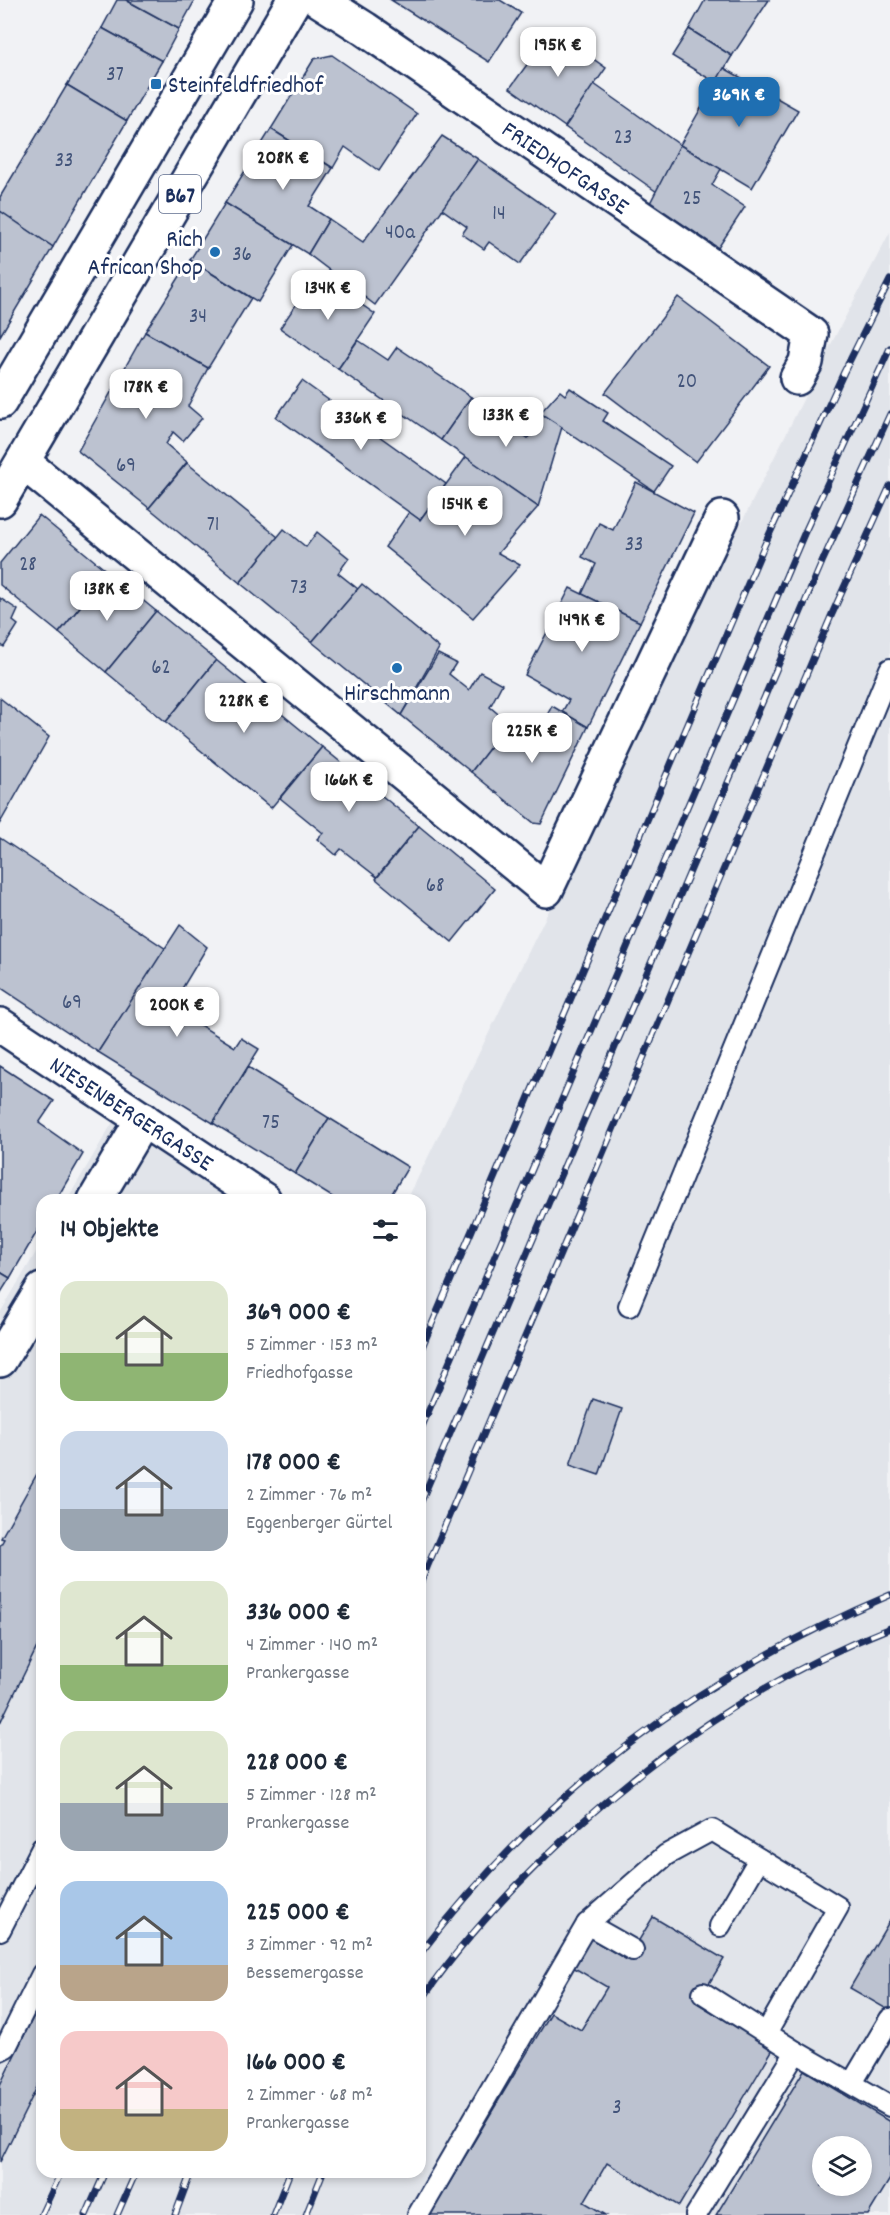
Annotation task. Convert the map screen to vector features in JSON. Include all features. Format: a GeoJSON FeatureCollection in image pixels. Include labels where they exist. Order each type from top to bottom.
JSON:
{"type":"FeatureCollection","features":[{"type":"Feature","properties":{"kind":"street","name":"B67"},"geometry":{"type":"LineString","coordinates":[[0,402],[236,0]]}},
{"type":"Feature","properties":{"kind":"street","name":"B67"},"geometry":{"type":"LineString","coordinates":[[0,500],[294,0]]}},
{"type":"Feature","properties":{"kind":"street","name":"FRIEDHOFGASSE"},"geometry":{"type":"LineString","coordinates":[[319,0],[365,29],[811,334],[806,362],[797,378]]}},
{"type":"Feature","properties":{"kind":"street"},"geometry":{"type":"LineString","coordinates":[[23,462],[546,890],[722,518]]}},
{"type":"Feature","properties":{"kind":"street","name":"NIESENBERGERGASSE"},"geometry":{"type":"LineString","coordinates":[[0,1025],[255,1194]]}},
{"type":"Feature","properties":{"kind":"street"},"geometry":{"type":"LineString","coordinates":[[99,1194],[143,1119]]}},
{"type":"Feature","properties":{"kind":"street"},"geometry":{"type":"LineString","coordinates":[[0,1360],[36,1300]]}},
{"type":"Feature","properties":{"kind":"lane"},"geometry":{"type":"LineString","coordinates":[[629,1306],[890,669]]}},
{"type":"Feature","properties":{"kind":"lane"},"geometry":{"type":"LineString","coordinates":[[417,2215],[587,1924],[666,1855],[712,1830],[838,1906],[766,2033]]}},
{"type":"Feature","properties":{"kind":"lane"},"geometry":{"type":"LineString","coordinates":[[720,1926],[759,1859]]}},
{"type":"Feature","properties":{"kind":"lane"},"geometry":{"type":"LineString","coordinates":[[0,1930],[36,1860]]}},
{"type":"Feature","properties":{"kind":"lane"},"geometry":{"type":"LineString","coordinates":[[587,1924],[633,1950]]}},
{"type":"Feature","properties":{"kind":"lane"},"geometry":{"type":"LineString","coordinates":[[0,2050],[6,2047],[36,1986]]}},
{"type":"Feature","properties":{"kind":"lane"},"geometry":{"type":"LineString","coordinates":[[703,1993],[796,2052],[890,2106]]}},
{"type":"Feature","properties":{"kind":"lane"},"geometry":{"type":"LineString","coordinates":[[852,2084],[890,2019]]}},
{"type":"Feature","properties":{"kind":"lane"},"geometry":{"type":"LineString","coordinates":[[696,2215],[796,2052]]}},
{"type":"Feature","properties":{"kind":"shaded area"},"geometry":{"type":"Polygon","coordinates":[[[890,232],[890,2215],[0,2215],[0,1313],[36,1252],[36,2178],[426,2178],[426,1194],[410,1194],[605,796],[829,348],[890,232]]]}},
{"type":"Feature","properties":{"kind":"shaded area"},"geometry":{"type":"Polygon","coordinates":[[[130,1093],[282,1194],[71,1194],[130,1093]]]}},
{"type":"Feature","properties":{"kind":"building"},"geometry":{"type":"Polygon","coordinates":[[[117,0],[126,0],[179,29],[162,61],[102,28],[117,0]]]}},
{"type":"Feature","properties":{"kind":"building"},"geometry":{"type":"Polygon","coordinates":[[[126,0],[195,0],[179,29],[126,0]]]}},
{"type":"Feature","properties":{"kind":"building"},"geometry":{"type":"Polygon","coordinates":[[[391,0],[500,0],[521,13],[489,62],[391,0]]]}},
{"type":"Feature","properties":{"kind":"building"},"geometry":{"type":"Polygon","coordinates":[[[705,0],[769,0],[732,56],[689,29],[705,0]]]}},
{"type":"Feature","properties":{"kind":"building"},"geometry":{"type":"Polygon","coordinates":[[[102,28],[162,61],[127,121],[67,85],[102,28]]]}},
{"type":"Feature","properties":{"kind":"building"},"geometry":{"type":"Polygon","coordinates":[[[689,29],[732,56],[716,83],[672,56],[689,29]]]}},
{"type":"Feature","properties":{"kind":"building"},"geometry":{"type":"Polygon","coordinates":[[[552,30],[606,68],[565,127],[510,88],[552,30]]]}},
{"type":"Feature","properties":{"kind":"building"},"geometry":{"type":"Polygon","coordinates":[[[332,55],[417,114],[379,171],[345,147],[333,168],[271,129],[314,59],[332,55]]]}},
{"type":"Feature","properties":{"kind":"building"},"geometry":{"type":"Polygon","coordinates":[[[724,68],[798,110],[752,188],[680,145],[724,68]]]}},
{"type":"Feature","properties":{"kind":"building"},"geometry":{"type":"Polygon","coordinates":[[[594,84],[680,145],[657,192],[565,127],[594,84]]]}},
{"type":"Feature","properties":{"kind":"building"},"geometry":{"type":"Polygon","coordinates":[[[67,85],[127,121],[53,247],[0,211],[0,197],[67,85]]]}},
{"type":"Feature","properties":{"kind":"building"},"geometry":{"type":"Polygon","coordinates":[[[271,129],[333,168],[309,206],[329,219],[308,254],[225,203],[271,129]]]}},
{"type":"Feature","properties":{"kind":"building"},"geometry":{"type":"Polygon","coordinates":[[[442,136],[478,159],[375,305],[308,254],[329,219],[363,242],[442,136]]]}},
{"type":"Feature","properties":{"kind":"building"},"geometry":{"type":"Polygon","coordinates":[[[680,145],[721,169],[712,185],[745,207],[718,248],[650,203],[680,145]]]}},
{"type":"Feature","properties":{"kind":"building"},"geometry":{"type":"Polygon","coordinates":[[[478,159],[556,214],[520,264],[489,242],[484,249],[462,234],[467,227],[442,209],[478,159]]]}},
{"type":"Feature","properties":{"kind":"building"},"geometry":{"type":"Polygon","coordinates":[[[225,203],[293,245],[258,302],[190,260],[225,203]]]}},
{"type":"Feature","properties":{"kind":"building"},"geometry":{"type":"Polygon","coordinates":[[[0,211],[53,247],[0,336],[0,211]]]}},
{"type":"Feature","properties":{"kind":"building"},"geometry":{"type":"Polygon","coordinates":[[[190,260],[251,298],[208,368],[145,332],[190,260]]]}},
{"type":"Feature","properties":{"kind":"building"},"geometry":{"type":"Polygon","coordinates":[[[317,274],[375,314],[338,369],[280,328],[317,274]]]}},
{"type":"Feature","properties":{"kind":"building"},"geometry":{"type":"Polygon","coordinates":[[[678,297],[769,366],[696,462],[605,393],[678,297]]]}},
{"type":"Feature","properties":{"kind":"building"},"geometry":{"type":"Polygon","coordinates":[[[145,332],[208,368],[188,406],[202,418],[183,441],[173,432],[166,444],[187,462],[149,508],[78,451],[145,332]]]}},
{"type":"Feature","properties":{"kind":"building"},"geometry":{"type":"Polygon","coordinates":[[[358,340],[388,360],[397,347],[471,397],[441,440],[338,369],[358,340]]]}},
{"type":"Feature","properties":{"kind":"building"},"geometry":{"type":"Polygon","coordinates":[[[302,381],[446,484],[420,520],[276,417],[302,381]]]}},
{"type":"Feature","properties":{"kind":"building"},"geometry":{"type":"Polygon","coordinates":[[[570,388],[608,413],[603,421],[671,466],[654,491],[540,413],[560,391],[565,395],[570,388]]]}},
{"type":"Feature","properties":{"kind":"building"},"geometry":{"type":"Polygon","coordinates":[[[471,397],[528,438],[540,413],[562,427],[538,507],[441,440],[471,397]]]}},
{"type":"Feature","properties":{"kind":"building"},"geometry":{"type":"Polygon","coordinates":[[[466,457],[538,507],[498,553],[520,565],[473,618],[385,547],[409,512],[420,520],[466,457]]]}},
{"type":"Feature","properties":{"kind":"building"},"geometry":{"type":"Polygon","coordinates":[[[187,463],[278,537],[240,583],[149,508],[187,463]]]}},
{"type":"Feature","properties":{"kind":"building"},"geometry":{"type":"Polygon","coordinates":[[[636,482],[694,513],[640,622],[582,594],[596,564],[582,557],[599,523],[613,530],[636,482]]]}},
{"type":"Feature","properties":{"kind":"building"},"geometry":{"type":"Polygon","coordinates":[[[39,515],[108,572],[59,633],[0,585],[0,563],[39,515]]]}},
{"type":"Feature","properties":{"kind":"building"},"geometry":{"type":"Polygon","coordinates":[[[284,529],[306,547],[317,532],[349,558],[338,573],[358,589],[312,642],[240,583],[284,529]]]}},
{"type":"Feature","properties":{"kind":"building"},"geometry":{"type":"Polygon","coordinates":[[[108,572],[156,611],[106,672],[59,633],[108,572]]]}},
{"type":"Feature","properties":{"kind":"building"},"geometry":{"type":"Polygon","coordinates":[[[362,584],[439,648],[401,715],[312,642],[362,584]]]}},
{"type":"Feature","properties":{"kind":"building"},"geometry":{"type":"Polygon","coordinates":[[[570,588],[640,622],[588,727],[562,712],[569,700],[525,675],[570,588]]]}},
{"type":"Feature","properties":{"kind":"building"},"geometry":{"type":"Polygon","coordinates":[[[0,598],[18,610],[13,621],[18,625],[4,647],[0,644],[0,598]]]}},
{"type":"Feature","properties":{"kind":"building"},"geometry":{"type":"Polygon","coordinates":[[[156,611],[216,660],[166,722],[106,672],[156,611]]]}},
{"type":"Feature","properties":{"kind":"building"},"geometry":{"type":"Polygon","coordinates":[[[438,654],[456,663],[449,674],[469,690],[480,672],[502,684],[490,707],[509,723],[471,772],[401,715],[438,654]]]}},
{"type":"Feature","properties":{"kind":"building"},"geometry":{"type":"Polygon","coordinates":[[[216,660],[322,747],[271,808],[166,722],[216,660]]]}},
{"type":"Feature","properties":{"kind":"building"},"geometry":{"type":"Polygon","coordinates":[[[0,698],[49,737],[0,823],[0,698]]]}},
{"type":"Feature","properties":{"kind":"building"},"geometry":{"type":"Polygon","coordinates":[[[552,706],[588,727],[541,824],[534,823],[471,772],[509,723],[532,743],[552,706]]]}},
{"type":"Feature","properties":{"kind":"building"},"geometry":{"type":"Polygon","coordinates":[[[322,747],[419,826],[377,877],[341,849],[336,855],[317,839],[323,833],[280,798],[322,747]]]}},
{"type":"Feature","properties":{"kind":"building"},"geometry":{"type":"Polygon","coordinates":[[[419,826],[495,889],[452,942],[376,879],[419,826]]]}},
{"type":"Feature","properties":{"kind":"building"},"geometry":{"type":"Polygon","coordinates":[[[0,838],[166,949],[98,1052],[0,987],[0,838]]]}},
{"type":"Feature","properties":{"kind":"building"},"geometry":{"type":"Polygon","coordinates":[[[180,925],[207,947],[171,1007],[235,1047],[241,1038],[259,1049],[213,1123],[98,1052],[180,925]]]}},
{"type":"Feature","properties":{"kind":"building"},"geometry":{"type":"Polygon","coordinates":[[[0,1066],[54,1101],[39,1123],[83,1154],[60,1194],[36,1194],[36,1233],[10,1278],[0,1272],[0,1066]]]}},
{"type":"Feature","properties":{"kind":"building"},"geometry":{"type":"Polygon","coordinates":[[[248,1067],[329,1118],[295,1174],[213,1123],[248,1067]]]}},
{"type":"Feature","properties":{"kind":"building"},"geometry":{"type":"Polygon","coordinates":[[[329,1118],[408,1167],[392,1194],[327,1194],[295,1174],[329,1118]]]}},
{"type":"Feature","properties":{"kind":"building"},"geometry":{"type":"Polygon","coordinates":[[[0,1272],[10,1278],[0,1294],[0,1272]]]}},
{"type":"Feature","properties":{"kind":"building"},"geometry":{"type":"Polygon","coordinates":[[[593,1399],[622,1409],[599,1475],[570,1465],[593,1399]]]}},
{"type":"Feature","properties":{"kind":"building"},"geometry":{"type":"Polygon","coordinates":[[[36,1476],[36,1649],[0,1723],[0,1546],[4,1539],[1,1538],[36,1476]]]}},
{"type":"Feature","properties":{"kind":"building"},"geometry":{"type":"Polygon","coordinates":[[[653,1917],[724,1959],[697,2003],[773,2049],[679,2206],[607,2163],[584,2202],[606,2215],[430,2215],[551,2013],[581,2030],[607,1987],[571,1966],[588,1937],[627,1960],[653,1917]]]}},
{"type":"Feature","properties":{"kind":"building"},"geometry":{"type":"Polygon","coordinates":[[[890,1920],[890,2011],[850,1988],[890,1920]]]}},
{"type":"Feature","properties":{"kind":"building"},"geometry":{"type":"Polygon","coordinates":[[[36,2011],[36,2089],[0,2162],[0,2085],[36,2011]]]}},
{"type":"Feature","properties":{"kind":"building"},"geometry":{"type":"Polygon","coordinates":[[[804,2070],[890,2122],[890,2179],[868,2215],[716,2215],[804,2070]]]}},
{"type":"Feature","properties":{"kind":"railway"},"geometry":{"type":"LineString","coordinates":[[426,1338],[764,546],[844,372],[890,280]]}},
{"type":"Feature","properties":{"kind":"railway"},"geometry":{"type":"LineString","coordinates":[[426,1417],[804,534],[890,348]]}},
{"type":"Feature","properties":{"kind":"railway"},"geometry":{"type":"LineString","coordinates":[[426,1490],[823,560],[890,414]]}},
{"type":"Feature","properties":{"kind":"railway"},"geometry":{"type":"LineString","coordinates":[[426,1570],[832,614],[890,486]]}},
{"type":"Feature","properties":{"kind":"railway"},"geometry":{"type":"LineString","coordinates":[[426,1947],[469,1895],[520,1840],[574,1789],[631,1743],[691,1701],[754,1662],[820,1627],[890,1595]]}},
{"type":"Feature","properties":{"kind":"railway"},"geometry":{"type":"LineString","coordinates":[[426,1994],[465,1943],[515,1887],[598,1808],[643,1771],[736,1706],[786,1677],[890,1628]]}},
{"type":"Feature","properties":{"kind":"railway"},"geometry":{"type":"LineString","coordinates":[[41,2215],[58,2178]]}},
{"type":"Feature","properties":{"kind":"railway"},"geometry":{"type":"LineString","coordinates":[[86,2215],[102,2178]]}},
{"type":"Feature","properties":{"kind":"railway"},"geometry":{"type":"LineString","coordinates":[[117,2215],[133,2178]]}},
{"type":"Feature","properties":{"kind":"railway"},"geometry":{"type":"LineString","coordinates":[[175,2215],[189,2178]]}},
{"type":"Feature","properties":{"kind":"railway"},"geometry":{"type":"LineString","coordinates":[[273,2215],[288,2178]]}},
{"type":"Feature","properties":{"kind":"railway"},"geometry":{"type":"LineString","coordinates":[[306,2215],[321,2178]]}},
{"type":"Feature","properties":{"kind":"place","name":"Steinfeldfriedhof"},"geometry":{"type":"Point","coordinates":[156,84]}},
{"type":"Feature","properties":{"kind":"place","name":"Rich African Shop"},"geometry":{"type":"Point","coordinates":[215,252]}},
{"type":"Feature","properties":{"kind":"place","name":"Hirschmann"},"geometry":{"type":"Point","coordinates":[397,668]}}]}
